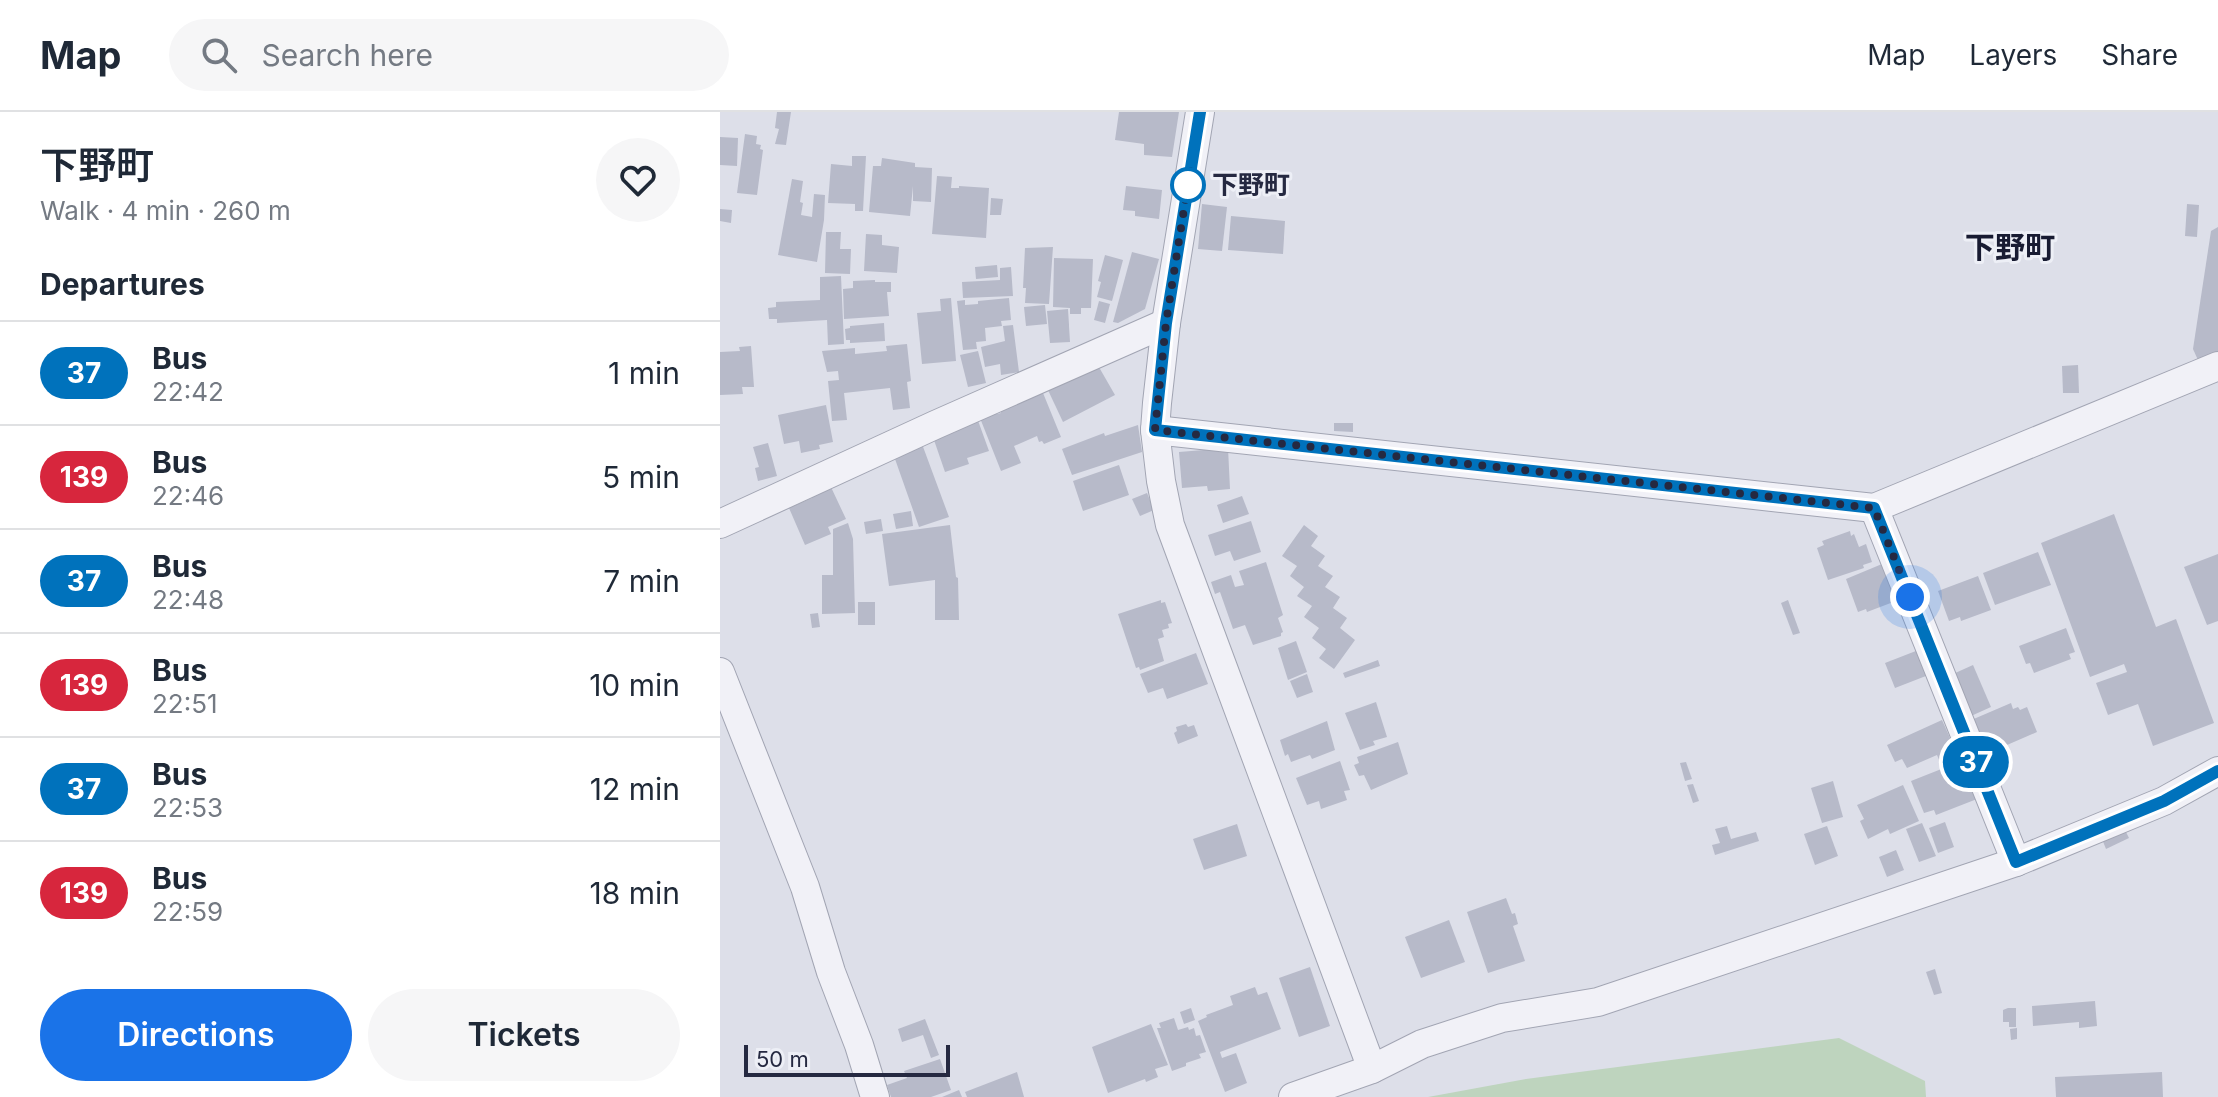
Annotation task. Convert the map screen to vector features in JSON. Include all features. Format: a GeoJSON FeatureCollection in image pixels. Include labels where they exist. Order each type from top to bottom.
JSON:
{"type":"FeatureCollection","features":[{"type":"Feature","properties":{"kind":"street"},"geometry":{"type":"LineString","coordinates":[[1200,112],[1166,323],[1155,430],[1161,481],[1170,525],[1372,1069]]}},
{"type":"Feature","properties":{"kind":"street"},"geometry":{"type":"LineString","coordinates":[[720,524],[1166,323]]}},
{"type":"Feature","properties":{"kind":"street"},"geometry":{"type":"LineString","coordinates":[[1155,430],[1874,508],[2218,366]]}},
{"type":"Feature","properties":{"kind":"street"},"geometry":{"type":"LineString","coordinates":[[1874,508],[2016,862]]}},
{"type":"Feature","properties":{"kind":"street"},"geometry":{"type":"LineString","coordinates":[[720,672],[805,887],[875,1097]]}},
{"type":"Feature","properties":{"kind":"street"},"geometry":{"type":"LineString","coordinates":[[1293,1097],[1372,1069],[1435,1039],[1502,1018],[1598,1002],[2016,862],[2164,801],[2218,771]]}},
{"type":"Feature","properties":{"kind":"green space"},"geometry":{"type":"Polygon","coordinates":[[[1839,1038],[1925,1081],[1926,1097],[1428,1097],[1526,1079],[1839,1038]]]}},
{"type":"Feature","properties":{"kind":"building"},"geometry":{"type":"Polygon","coordinates":[[[777,112],[791,112],[786,145],[775,144],[779,129],[775,128],[777,112]]]}},
{"type":"Feature","properties":{"kind":"building"},"geometry":{"type":"Polygon","coordinates":[[[1119,112],[1179,112],[1172,157],[1144,155],[1144,144],[1115,140],[1119,112]]]}},
{"type":"Feature","properties":{"kind":"building"},"geometry":{"type":"Polygon","coordinates":[[[745,134],[757,136],[756,144],[761,145],[760,149],[763,150],[757,195],[737,193],[745,134]]]}},
{"type":"Feature","properties":{"kind":"building"},"geometry":{"type":"Polygon","coordinates":[[[720,137],[738,138],[737,166],[720,165],[720,137]]]}},
{"type":"Feature","properties":{"kind":"building"},"geometry":{"type":"Polygon","coordinates":[[[852,156],[866,156],[863,211],[855,211],[855,204],[828,203],[831,164],[852,166],[852,156]]]}},
{"type":"Feature","properties":{"kind":"building"},"geometry":{"type":"Polygon","coordinates":[[[882,158],[932,168],[931,202],[913,201],[913,186],[910,216],[869,212],[873,166],[881,166],[882,158]]]}},
{"type":"Feature","properties":{"kind":"building"},"geometry":{"type":"Polygon","coordinates":[[[937,176],[952,177],[951,188],[989,188],[986,238],[932,234],[937,176]]]}},
{"type":"Feature","properties":{"kind":"building"},"geometry":{"type":"Polygon","coordinates":[[[792,179],[803,181],[801,215],[812,217],[814,194],[825,195],[817,262],[778,255],[792,179]]]}},
{"type":"Feature","properties":{"kind":"building"},"geometry":{"type":"Polygon","coordinates":[[[1126,186],[1162,190],[1159,219],[1135,216],[1135,211],[1123,210],[1126,186]]]}},
{"type":"Feature","properties":{"kind":"building"},"geometry":{"type":"Polygon","coordinates":[[[991,198],[1003,199],[1001,215],[990,215],[991,198]]]}},
{"type":"Feature","properties":{"kind":"building"},"geometry":{"type":"Polygon","coordinates":[[[1202,204],[1227,207],[1222,251],[1198,249],[1202,204]]]}},
{"type":"Feature","properties":{"kind":"building"},"geometry":{"type":"Polygon","coordinates":[[[2187,204],[2199,205],[2197,237],[2185,236],[2187,204]]]}},
{"type":"Feature","properties":{"kind":"building"},"geometry":{"type":"Polygon","coordinates":[[[720,209],[732,210],[731,223],[720,221],[720,209]]]}},
{"type":"Feature","properties":{"kind":"building"},"geometry":{"type":"Polygon","coordinates":[[[1231,216],[1285,221],[1283,254],[1228,250],[1231,216]]]}},
{"type":"Feature","properties":{"kind":"building"},"geometry":{"type":"Polygon","coordinates":[[[2218,227],[2218,361],[2202,369],[2193,349],[2211,231],[2218,227]]]}},
{"type":"Feature","properties":{"kind":"building"},"geometry":{"type":"Polygon","coordinates":[[[826,232],[841,232],[840,249],[851,249],[850,274],[825,273],[826,232]]]}},
{"type":"Feature","properties":{"kind":"building"},"geometry":{"type":"Polygon","coordinates":[[[866,234],[882,235],[882,245],[899,247],[897,273],[864,271],[866,234]]]}},
{"type":"Feature","properties":{"kind":"building"},"geometry":{"type":"Polygon","coordinates":[[[1053,247],[1049,304],[1025,303],[1025,248],[1053,247]]]}},
{"type":"Feature","properties":{"kind":"building"},"geometry":{"type":"Polygon","coordinates":[[[1132,252],[1159,259],[1145,309],[1118,323],[1113,322],[1132,252]]]}},
{"type":"Feature","properties":{"kind":"building"},"geometry":{"type":"Polygon","coordinates":[[[1105,255],[1123,260],[1112,301],[1097,297],[1105,255]]]}},
{"type":"Feature","properties":{"kind":"building"},"geometry":{"type":"Polygon","coordinates":[[[1054,258],[1093,259],[1091,308],[1081,308],[1081,314],[1070,314],[1070,308],[1053,307],[1054,258]]]}},
{"type":"Feature","properties":{"kind":"building"},"geometry":{"type":"Polygon","coordinates":[[[997,265],[998,277],[976,279],[975,267],[997,265]]]}},
{"type":"Feature","properties":{"kind":"building"},"geometry":{"type":"Polygon","coordinates":[[[1011,267],[1013,296],[963,298],[962,282],[1000,280],[1000,268],[1011,267]]]}},
{"type":"Feature","properties":{"kind":"building"},"geometry":{"type":"Polygon","coordinates":[[[841,276],[844,344],[828,345],[827,320],[777,323],[777,319],[769,319],[768,308],[776,307],[776,302],[820,300],[820,277],[841,276]]]}},
{"type":"Feature","properties":{"kind":"building"},"geometry":{"type":"Polygon","coordinates":[[[853,281],[891,282],[891,292],[887,292],[889,316],[844,319],[843,289],[853,288],[853,281]]]}},
{"type":"Feature","properties":{"kind":"building"},"geometry":{"type":"Polygon","coordinates":[[[951,298],[956,361],[922,364],[917,313],[941,311],[940,299],[951,298]]]}},
{"type":"Feature","properties":{"kind":"building"},"geometry":{"type":"Polygon","coordinates":[[[1009,298],[1011,320],[1001,321],[1002,326],[985,328],[986,341],[976,342],[977,349],[963,350],[957,301],[965,300],[965,305],[1009,298]]]}},
{"type":"Feature","properties":{"kind":"building"},"geometry":{"type":"Polygon","coordinates":[[[1099,301],[1110,304],[1105,323],[1094,320],[1099,301]]]}},
{"type":"Feature","properties":{"kind":"building"},"geometry":{"type":"Polygon","coordinates":[[[1045,305],[1047,324],[1026,326],[1024,307],[1045,305]]]}},
{"type":"Feature","properties":{"kind":"building"},"geometry":{"type":"Polygon","coordinates":[[[1068,309],[1070,342],[1050,343],[1047,311],[1068,309]]]}},
{"type":"Feature","properties":{"kind":"building"},"geometry":{"type":"Polygon","coordinates":[[[884,323],[885,341],[850,343],[846,340],[845,329],[850,326],[884,323]]]}},
{"type":"Feature","properties":{"kind":"building"},"geometry":{"type":"Polygon","coordinates":[[[1013,325],[1019,372],[1001,375],[1000,364],[985,367],[981,347],[1005,341],[1003,326],[1013,325]]]}},
{"type":"Feature","properties":{"kind":"building"},"geometry":{"type":"Polygon","coordinates":[[[907,344],[910,408],[893,410],[890,388],[844,393],[847,420],[832,421],[828,381],[839,380],[838,371],[827,372],[822,351],[855,348],[855,354],[887,351],[886,346],[907,344]]]}},
{"type":"Feature","properties":{"kind":"building"},"geometry":{"type":"Polygon","coordinates":[[[751,346],[754,387],[742,387],[743,394],[720,395],[720,352],[740,351],[739,347],[751,346]]]}},
{"type":"Feature","properties":{"kind":"building"},"geometry":{"type":"Polygon","coordinates":[[[978,351],[986,383],[968,387],[960,355],[978,351]]]}},
{"type":"Feature","properties":{"kind":"building"},"geometry":{"type":"Polygon","coordinates":[[[1096,362],[1115,395],[1063,422],[1047,388],[1096,362]]]}},
{"type":"Feature","properties":{"kind":"building"},"geometry":{"type":"Polygon","coordinates":[[[2078,365],[2079,393],[2063,393],[2062,366],[2078,365]]]}},
{"type":"Feature","properties":{"kind":"building"},"geometry":{"type":"Polygon","coordinates":[[[1043,393],[1061,437],[1044,444],[1039,442],[1037,436],[1014,446],[1021,463],[1001,471],[978,413],[994,407],[997,414],[1001,413],[1000,410],[1043,393]]]}},
{"type":"Feature","properties":{"kind":"building"},"geometry":{"type":"Polygon","coordinates":[[[826,405],[833,442],[801,453],[799,441],[784,444],[778,415],[826,405]]]}},
{"type":"Feature","properties":{"kind":"building"},"geometry":{"type":"Polygon","coordinates":[[[976,415],[989,451],[967,458],[969,464],[945,472],[934,440],[955,432],[953,426],[976,415]]]}},
{"type":"Feature","properties":{"kind":"building"},"geometry":{"type":"Polygon","coordinates":[[[1334,423],[1353,423],[1353,432],[1334,431],[1334,423]]]}},
{"type":"Feature","properties":{"kind":"building"},"geometry":{"type":"Polygon","coordinates":[[[1138,425],[1142,452],[1072,475],[1062,449],[1104,433],[1105,436],[1138,425]]]}},
{"type":"Feature","properties":{"kind":"building"},"geometry":{"type":"Polygon","coordinates":[[[768,443],[777,476],[758,481],[755,468],[759,467],[753,447],[768,443]]]}},
{"type":"Feature","properties":{"kind":"building"},"geometry":{"type":"Polygon","coordinates":[[[922,444],[949,517],[919,527],[895,459],[881,457],[922,444]]]}},
{"type":"Feature","properties":{"kind":"building"},"geometry":{"type":"Polygon","coordinates":[[[1228,448],[1230,489],[1208,491],[1207,486],[1182,488],[1179,452],[1228,448]]]}},
{"type":"Feature","properties":{"kind":"building"},"geometry":{"type":"Polygon","coordinates":[[[1119,465],[1129,495],[1083,511],[1073,481],[1119,465]]]}},
{"type":"Feature","properties":{"kind":"building"},"geometry":{"type":"Polygon","coordinates":[[[830,485],[846,519],[828,527],[831,534],[805,545],[789,508],[812,498],[810,494],[830,485]]]}},
{"type":"Feature","properties":{"kind":"building"},"geometry":{"type":"Polygon","coordinates":[[[1147,493],[1154,510],[1140,516],[1132,499],[1147,493]]]}},
{"type":"Feature","properties":{"kind":"building"},"geometry":{"type":"Polygon","coordinates":[[[1242,496],[1249,514],[1223,523],[1217,505],[1242,496]]]}},
{"type":"Feature","properties":{"kind":"building"},"geometry":{"type":"Polygon","coordinates":[[[911,511],[913,526],[896,529],[893,514],[911,511]]]}},
{"type":"Feature","properties":{"kind":"building"},"geometry":{"type":"Polygon","coordinates":[[[2114,514],[2156,627],[2176,619],[2214,723],[2153,746],[2138,704],[2108,715],[2096,683],[2127,672],[2124,664],[2090,677],[2041,543],[2114,514]]]}},
{"type":"Feature","properties":{"kind":"building"},"geometry":{"type":"Polygon","coordinates":[[[881,519],[883,531],[866,534],[864,522],[881,519]]]}},
{"type":"Feature","properties":{"kind":"building"},"geometry":{"type":"Polygon","coordinates":[[[1251,521],[1261,552],[1234,561],[1230,551],[1215,556],[1208,535],[1251,521]]]}},
{"type":"Feature","properties":{"kind":"building"},"geometry":{"type":"Polygon","coordinates":[[[848,523],[853,539],[855,613],[822,614],[822,575],[833,575],[833,529],[848,523]]]}},
{"type":"Feature","properties":{"kind":"building"},"geometry":{"type":"Polygon","coordinates":[[[950,525],[958,578],[959,620],[935,620],[935,580],[889,586],[882,534],[950,525]]]}},
{"type":"Feature","properties":{"kind":"building"},"geometry":{"type":"Polygon","coordinates":[[[1304,525],[1318,536],[1311,546],[1325,556],[1318,566],[1333,576],[1325,587],[1340,597],[1333,608],[1347,618],[1340,628],[1355,640],[1334,669],[1319,658],[1326,649],[1312,638],[1319,628],[1304,617],[1312,606],[1297,596],[1304,587],[1290,576],[1297,566],[1282,556],[1304,525]]]}},
{"type":"Feature","properties":{"kind":"building"},"geometry":{"type":"Polygon","coordinates":[[[1850,531],[1859,547],[1866,544],[1872,562],[1863,565],[1864,568],[1828,580],[1817,548],[1824,545],[1822,541],[1850,531]]]}},
{"type":"Feature","properties":{"kind":"building"},"geometry":{"type":"Polygon","coordinates":[[[2038,552],[2051,585],[1995,605],[1983,573],[2038,552]]]}},
{"type":"Feature","properties":{"kind":"building"},"geometry":{"type":"Polygon","coordinates":[[[2218,554],[2218,621],[2207,625],[2184,567],[2218,554]]]}},
{"type":"Feature","properties":{"kind":"building"},"geometry":{"type":"Polygon","coordinates":[[[1266,562],[1283,615],[1278,618],[1283,632],[1281,636],[1253,645],[1245,625],[1233,629],[1220,592],[1215,594],[1211,582],[1231,575],[1235,587],[1244,585],[1239,571],[1266,562]]]}},
{"type":"Feature","properties":{"kind":"building"},"geometry":{"type":"Polygon","coordinates":[[[1882,564],[1896,601],[1867,612],[1866,609],[1858,612],[1846,579],[1882,564]]]}},
{"type":"Feature","properties":{"kind":"building"},"geometry":{"type":"Polygon","coordinates":[[[1978,576],[1991,610],[1961,621],[1960,617],[1949,621],[1938,591],[1978,576]]]}},
{"type":"Feature","properties":{"kind":"building"},"geometry":{"type":"Polygon","coordinates":[[[1161,600],[1161,603],[1165,602],[1172,623],[1162,630],[1164,637],[1158,639],[1164,661],[1140,670],[1136,668],[1118,614],[1161,600]]]}},
{"type":"Feature","properties":{"kind":"building"},"geometry":{"type":"Polygon","coordinates":[[[1788,600],[1800,633],[1793,635],[1781,603],[1788,600]]]}},
{"type":"Feature","properties":{"kind":"building"},"geometry":{"type":"Polygon","coordinates":[[[858,602],[875,602],[875,625],[858,625],[858,602]]]}},
{"type":"Feature","properties":{"kind":"building"},"geometry":{"type":"Polygon","coordinates":[[[818,613],[820,627],[812,628],[810,614],[818,613]]]}},
{"type":"Feature","properties":{"kind":"building"},"geometry":{"type":"Polygon","coordinates":[[[2066,628],[2075,652],[2069,654],[2071,659],[2034,673],[2030,663],[2026,664],[2019,646],[2066,628]]]}},
{"type":"Feature","properties":{"kind":"building"},"geometry":{"type":"Polygon","coordinates":[[[1296,641],[1307,672],[1288,680],[1278,648],[1296,641]]]}},
{"type":"Feature","properties":{"kind":"building"},"geometry":{"type":"Polygon","coordinates":[[[1921,649],[1931,674],[1895,688],[1885,663],[1921,649]]]}},
{"type":"Feature","properties":{"kind":"building"},"geometry":{"type":"Polygon","coordinates":[[[1196,653],[1208,684],[1167,699],[1163,688],[1148,693],[1140,674],[1196,653]]]}},
{"type":"Feature","properties":{"kind":"building"},"geometry":{"type":"Polygon","coordinates":[[[1378,660],[1380,666],[1345,678],[1343,673],[1378,660]]]}},
{"type":"Feature","properties":{"kind":"building"},"geometry":{"type":"Polygon","coordinates":[[[1973,665],[1991,707],[1971,716],[1953,674],[1973,665]]]}},
{"type":"Feature","properties":{"kind":"building"},"geometry":{"type":"Polygon","coordinates":[[[1307,674],[1313,692],[1297,698],[1290,681],[1307,674]]]}},
{"type":"Feature","properties":{"kind":"building"},"geometry":{"type":"Polygon","coordinates":[[[1376,702],[1387,737],[1373,741],[1375,745],[1360,750],[1345,713],[1376,702]]]}},
{"type":"Feature","properties":{"kind":"building"},"geometry":{"type":"Polygon","coordinates":[[[2011,703],[2013,709],[2027,707],[2037,732],[1984,755],[1969,721],[2011,703]]]}},
{"type":"Feature","properties":{"kind":"building"},"geometry":{"type":"Polygon","coordinates":[[[1942,720],[1954,747],[1947,750],[1951,757],[1940,762],[1937,755],[1907,768],[1902,759],[1895,762],[1887,745],[1942,720]]]}},
{"type":"Feature","properties":{"kind":"building"},"geometry":{"type":"Polygon","coordinates":[[[1327,721],[1335,750],[1312,759],[1310,755],[1291,762],[1288,754],[1285,756],[1280,740],[1327,721]]]}},
{"type":"Feature","properties":{"kind":"building"},"geometry":{"type":"Polygon","coordinates":[[[1186,724],[1188,727],[1194,725],[1198,736],[1178,744],[1174,733],[1176,727],[1186,724]]]}},
{"type":"Feature","properties":{"kind":"building"},"geometry":{"type":"Polygon","coordinates":[[[1398,742],[1408,774],[1371,790],[1364,775],[1359,776],[1354,765],[1359,763],[1357,757],[1398,742]]]}},
{"type":"Feature","properties":{"kind":"building"},"geometry":{"type":"Polygon","coordinates":[[[1340,761],[1350,790],[1344,791],[1347,800],[1321,809],[1319,801],[1307,805],[1296,778],[1340,761]]]}},
{"type":"Feature","properties":{"kind":"building"},"geometry":{"type":"Polygon","coordinates":[[[1686,762],[1692,779],[1685,781],[1680,763],[1686,762]]]}},
{"type":"Feature","properties":{"kind":"building"},"geometry":{"type":"Polygon","coordinates":[[[1949,766],[1951,772],[1965,766],[1977,799],[1936,815],[1934,810],[1924,813],[1911,781],[1949,766]]]}},
{"type":"Feature","properties":{"kind":"building"},"geometry":{"type":"Polygon","coordinates":[[[1833,781],[1843,817],[1822,823],[1811,788],[1833,781]]]}},
{"type":"Feature","properties":{"kind":"building"},"geometry":{"type":"Polygon","coordinates":[[[1693,784],[1699,801],[1693,803],[1687,785],[1693,784]]]}},
{"type":"Feature","properties":{"kind":"building"},"geometry":{"type":"Polygon","coordinates":[[[1903,785],[1919,821],[1890,834],[1888,829],[1868,839],[1857,805],[1903,785]]]}},
{"type":"Feature","properties":{"kind":"building"},"geometry":{"type":"Polygon","coordinates":[[[1945,822],[1954,847],[1938,853],[1929,828],[1945,822]]]}},
{"type":"Feature","properties":{"kind":"building"},"geometry":{"type":"Polygon","coordinates":[[[1922,823],[1936,856],[1919,862],[1906,829],[1922,823]]]}},
{"type":"Feature","properties":{"kind":"building"},"geometry":{"type":"Polygon","coordinates":[[[1237,824],[1247,856],[1204,870],[1193,839],[1237,824]]]}},
{"type":"Feature","properties":{"kind":"building"},"geometry":{"type":"Polygon","coordinates":[[[1727,826],[1731,839],[1756,832],[1759,841],[1715,855],[1712,845],[1720,843],[1715,829],[1727,826]]]}},
{"type":"Feature","properties":{"kind":"building"},"geometry":{"type":"Polygon","coordinates":[[[1827,826],[1838,856],[1815,865],[1804,834],[1827,826]]]}},
{"type":"Feature","properties":{"kind":"building"},"geometry":{"type":"Polygon","coordinates":[[[2124,828],[2129,838],[2106,849],[2102,839],[2124,828]]]}},
{"type":"Feature","properties":{"kind":"building"},"geometry":{"type":"Polygon","coordinates":[[[1896,850],[1904,870],[1887,877],[1879,857],[1896,850]]]}},
{"type":"Feature","properties":{"kind":"building"},"geometry":{"type":"Polygon","coordinates":[[[1506,898],[1512,914],[1515,913],[1518,924],[1513,926],[1525,961],[1488,973],[1467,912],[1506,898]]]}},
{"type":"Feature","properties":{"kind":"building"},"geometry":{"type":"Polygon","coordinates":[[[1449,920],[1465,962],[1421,978],[1405,937],[1449,920]]]}},
{"type":"Feature","properties":{"kind":"building"},"geometry":{"type":"Polygon","coordinates":[[[1310,967],[1330,1026],[1299,1037],[1279,978],[1310,967]]]}},
{"type":"Feature","properties":{"kind":"building"},"geometry":{"type":"Polygon","coordinates":[[[1935,969],[1942,993],[1934,995],[1926,972],[1935,969]]]}},
{"type":"Feature","properties":{"kind":"building"},"geometry":{"type":"Polygon","coordinates":[[[1255,987],[1258,995],[1267,992],[1281,1029],[1220,1052],[1222,1058],[1236,1053],[1247,1083],[1225,1092],[1198,1021],[1233,1005],[1230,996],[1255,987]]]}},
{"type":"Feature","properties":{"kind":"building"},"geometry":{"type":"Polygon","coordinates":[[[2095,1001],[2097,1026],[2079,1028],[2079,1022],[2033,1026],[2032,1006],[2095,1001]]]}},
{"type":"Feature","properties":{"kind":"building"},"geometry":{"type":"Polygon","coordinates":[[[1191,1008],[1195,1020],[1184,1024],[1180,1012],[1191,1008]]]}},
{"type":"Feature","properties":{"kind":"building"},"geometry":{"type":"Polygon","coordinates":[[[2016,1008],[2016,1027],[2009,1027],[2009,1022],[2003,1022],[2003,1010],[2016,1008]]]}},
{"type":"Feature","properties":{"kind":"building"},"geometry":{"type":"Polygon","coordinates":[[[1174,1018],[1178,1030],[1194,1028],[1206,1052],[1199,1054],[1201,1058],[1172,1071],[1157,1028],[1161,1028],[1159,1023],[1174,1018]]]}},
{"type":"Feature","properties":{"kind":"building"},"geometry":{"type":"Polygon","coordinates":[[[925,1019],[939,1055],[931,1058],[923,1035],[902,1042],[898,1029],[925,1019]]]}},
{"type":"Feature","properties":{"kind":"building"},"geometry":{"type":"Polygon","coordinates":[[[1151,1024],[1168,1065],[1155,1069],[1158,1077],[1108,1093],[1092,1047],[1151,1024]]]}},
{"type":"Feature","properties":{"kind":"building"},"geometry":{"type":"Polygon","coordinates":[[[2017,1028],[2017,1039],[2011,1040],[2010,1029],[2017,1028]]]}},
{"type":"Feature","properties":{"kind":"building"},"geometry":{"type":"Polygon","coordinates":[[[940,1059],[951,1090],[931,1097],[891,1097],[887,1085],[907,1078],[904,1071],[940,1059]]]}},
{"type":"Feature","properties":{"kind":"building"},"geometry":{"type":"Polygon","coordinates":[[[1017,1072],[1024,1097],[967,1097],[965,1092],[1017,1072]]]}},
{"type":"Feature","properties":{"kind":"building"},"geometry":{"type":"Polygon","coordinates":[[[2162,1072],[2163,1097],[2056,1097],[2055,1077],[2162,1072]]]}},
{"type":"Feature","properties":{"kind":"building"},"geometry":{"type":"Polygon","coordinates":[[[959,1090],[962,1097],[942,1097],[959,1090]]]}},
{"type":"Feature","properties":{"kind":"bus line","name":"37"},"geometry":{"type":"LineString","coordinates":[[1200,112],[1166,323],[1155,430],[1874,508],[2016,862],[2164,801],[2218,771]]}},
{"type":"Feature","properties":{"kind":"place","name":"下野町"},"geometry":{"type":"Point","coordinates":[1188,185]}},
{"type":"Feature","properties":{"kind":"district","name":"下野町"},"geometry":{"type":"Point","coordinates":[2010,248]}},
{"type":"Feature","properties":{"kind":"route"},"geometry":{"type":"LineString","coordinates":[[1188,185],[1190,171],[1166,323],[1155,430],[1874,508],[1910,597]]}}]}
